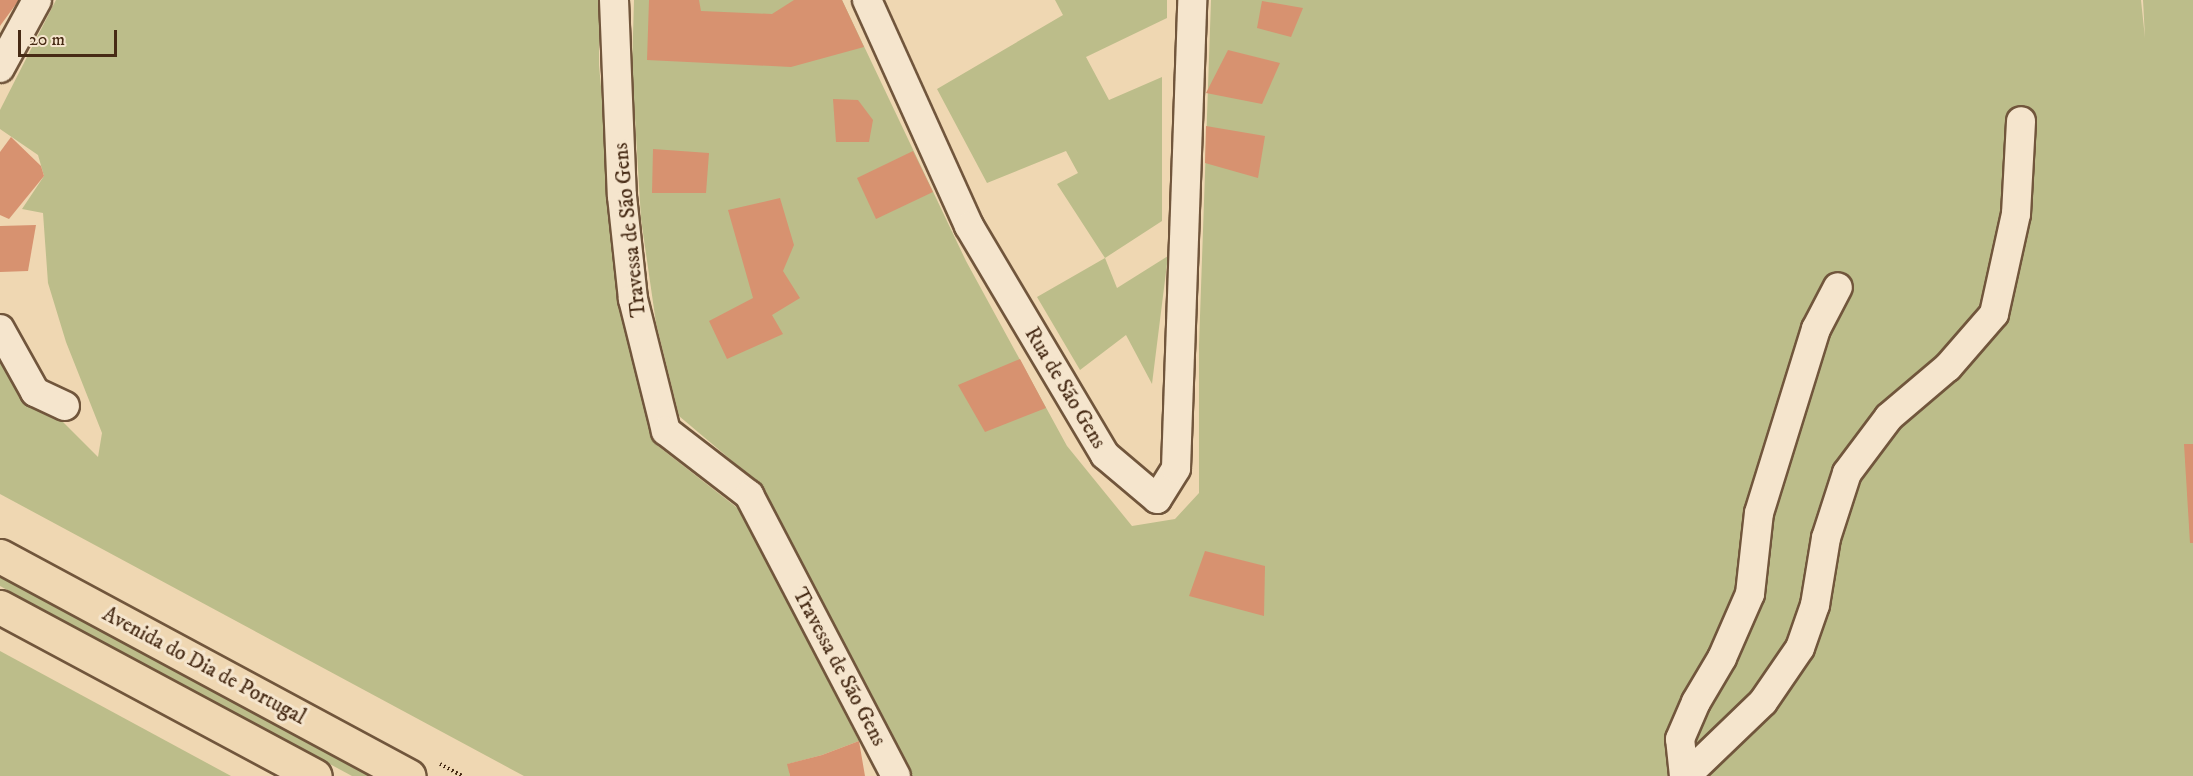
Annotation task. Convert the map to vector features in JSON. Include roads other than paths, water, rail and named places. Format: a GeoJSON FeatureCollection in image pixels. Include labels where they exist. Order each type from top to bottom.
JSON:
{"type":"FeatureCollection","features":[{"type":"Feature","properties":{"kind":"main road","name":"Avenida do Dia de Portugal"},"geometry":{"type":"LineString","coordinates":[[0,556],[409,776]]}},
{"type":"Feature","properties":{"kind":"main road","name":"Avenida do Dia de Portugal"},"geometry":{"type":"LineString","coordinates":[[0,607],[315,776]]}},
{"type":"Feature","properties":{"kind":"street"},"geometry":{"type":"LineString","coordinates":[[0,68],[37,0]]}},
{"type":"Feature","properties":{"kind":"street","name":"Travessa de São Gens"},"geometry":{"type":"LineString","coordinates":[[614,0],[622,196],[633,299],[666,431],[749,495],[896,776]]}},
{"type":"Feature","properties":{"kind":"street","name":"Rua de São Gens"},"geometry":{"type":"LineString","coordinates":[[867,0],[969,226],[1105,455],[1157,499],[1176,468],[1192,0]]}},
{"type":"Feature","properties":{"kind":"street"},"geometry":{"type":"LineString","coordinates":[[1685,776],[1763,702],[1800,648],[1815,605],[1826,538],[1847,473],[1889,417],[1948,367],[1994,314],[2016,214],[2021,121]]}},
{"type":"Feature","properties":{"kind":"street"},"geometry":{"type":"LineString","coordinates":[[1685,776],[1680,739],[1696,702],[1722,658],[1750,594],[1759,513],[1816,329],[1838,286]]}},
{"type":"Feature","properties":{"kind":"street"},"geometry":{"type":"LineString","coordinates":[[0,329],[35,392],[65,406]]}}]}
